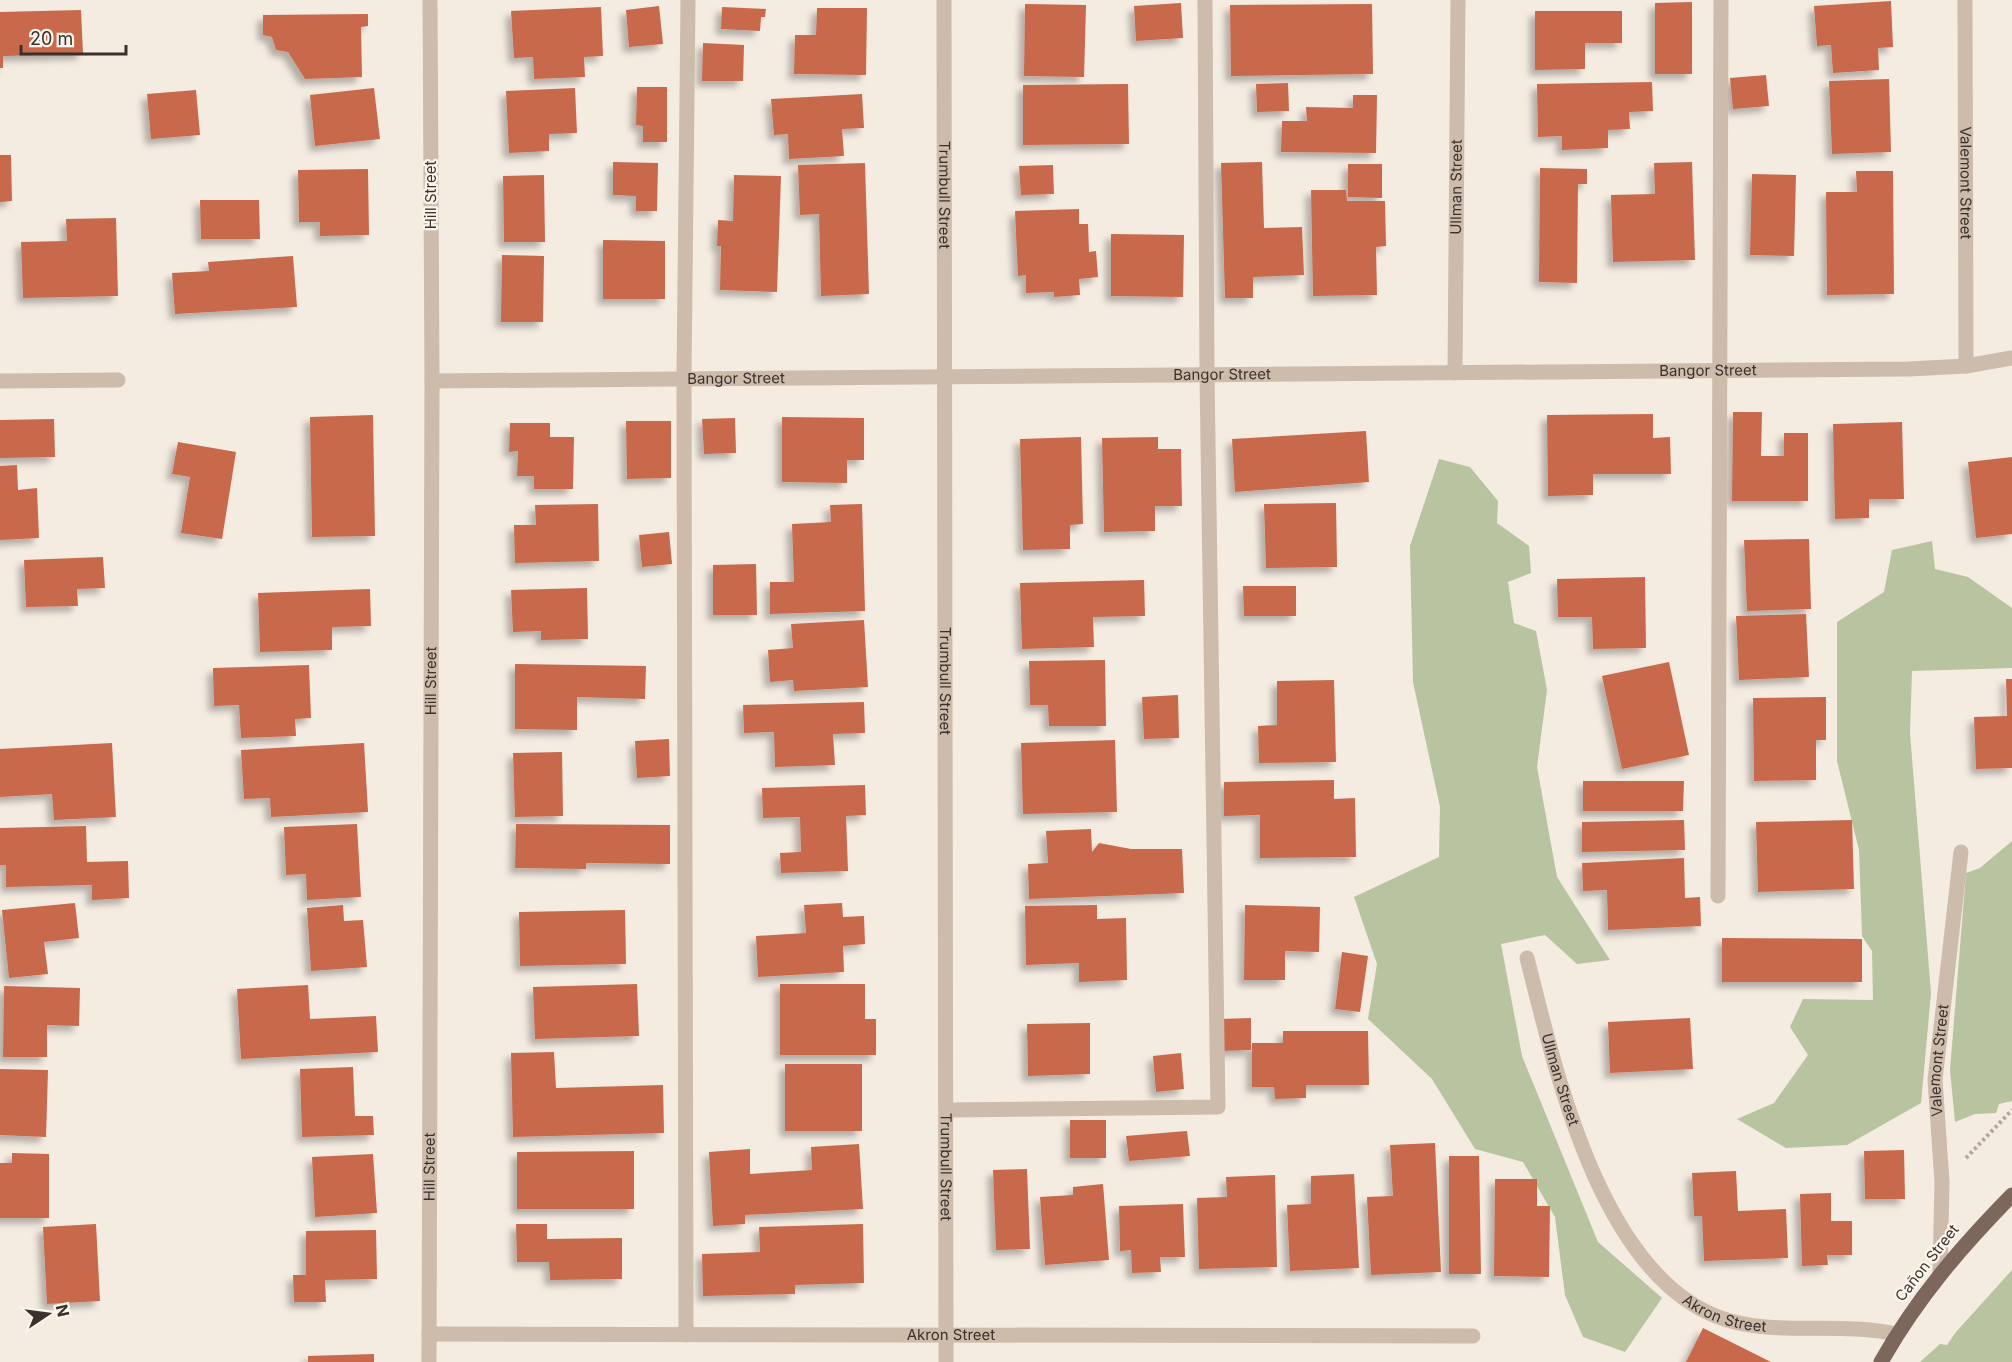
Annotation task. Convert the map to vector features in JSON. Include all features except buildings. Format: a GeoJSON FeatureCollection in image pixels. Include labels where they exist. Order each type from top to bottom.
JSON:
{"type":"FeatureCollection","features":[{"type":"Feature","properties":{"kind":"main road","name":"Cañon Street"},"geometry":{"type":"LineString","coordinates":[[1881,1362],[1897,1334],[1940,1272],[2012,1195]]}},
{"type":"Feature","properties":{"kind":"street","name":"Hill Street"},"geometry":{"type":"LineString","coordinates":[[429,1362],[432,381],[430,0]]}},
{"type":"Feature","properties":{"kind":"street"},"geometry":{"type":"LineString","coordinates":[[686,1335],[684,379],[688,0]]}},
{"type":"Feature","properties":{"kind":"street","name":"Trumbull Street"},"geometry":{"type":"LineString","coordinates":[[944,0],[946,1362]]}},
{"type":"Feature","properties":{"kind":"street"},"geometry":{"type":"LineString","coordinates":[[947,1110],[1218,1107],[1207,375],[1205,0]]}},
{"type":"Feature","properties":{"kind":"street","name":"Ullman Street"},"geometry":{"type":"LineString","coordinates":[[1455,373],[1458,0]]}},
{"type":"Feature","properties":{"kind":"street"},"geometry":{"type":"LineString","coordinates":[[1718,897],[1722,371],[1721,0]]}},
{"type":"Feature","properties":{"kind":"street","name":"Valemont Street"},"geometry":{"type":"LineString","coordinates":[[1965,0],[1966,366]]}},
{"type":"Feature","properties":{"kind":"street","name":"Bangor Street"},"geometry":{"type":"LineString","coordinates":[[432,381],[1909,369],[1966,366],[2012,358]]}},
{"type":"Feature","properties":{"kind":"street"},"geometry":{"type":"LineString","coordinates":[[0,381],[118,380]]}},
{"type":"Feature","properties":{"kind":"street","name":"Valemont Street"},"geometry":{"type":"LineString","coordinates":[[1940,1272],[1942,1182],[1935,1080],[1961,852]]}},
{"type":"Feature","properties":{"kind":"street","name":"Ullman Street"},"geometry":{"type":"LineString","coordinates":[[1527,958],[1550,1048],[1584,1149],[1604,1197]]}},
{"type":"Feature","properties":{"kind":"street","name":"Akron Street"},"geometry":{"type":"LineString","coordinates":[[1604,1197],[1626,1235],[1654,1269],[1687,1300],[1709,1312],[1756,1326],[1855,1327],[1897,1334]]}},
{"type":"Feature","properties":{"kind":"street","name":"Akron Street"},"geometry":{"type":"LineString","coordinates":[[429,1334],[946,1333],[1473,1336]]}},
{"type":"Feature","properties":{"kind":"path"},"geometry":{"type":"LineString","coordinates":[[1942,1182],[2012,1110]]}},
{"type":"Feature","properties":{"kind":"green space"},"geometry":{"type":"Polygon","coordinates":[[[1439,459],[1470,467],[1498,501],[1497,523],[1529,546],[1531,573],[1508,582],[1514,623],[1536,631],[1547,690],[1537,767],[1557,877],[1610,960],[1577,964],[1545,935],[1501,944],[1522,1056],[1598,1242],[1662,1298],[1625,1352],[1583,1337],[1565,1295],[1555,1217],[1523,1162],[1475,1149],[1432,1079],[1368,1019],[1377,964],[1354,897],[1439,857],[1440,807],[1413,682],[1410,546],[1439,459]]]}},
{"type":"Feature","properties":{"kind":"green space"},"geometry":{"type":"Polygon","coordinates":[[[1932,541],[1935,569],[1968,577],[2012,608],[2012,668],[1912,671],[1910,733],[1931,993],[1921,1103],[1847,1145],[1786,1148],[1737,1119],[1774,1103],[1808,1055],[1790,1027],[1803,999],[1873,1000],[1872,951],[1862,936],[1859,850],[1837,761],[1837,622],[1884,592],[1892,550],[1932,541]]]}},
{"type":"Feature","properties":{"kind":"green space"},"geometry":{"type":"Polygon","coordinates":[[[2012,841],[2012,1101],[1999,1104],[1996,1113],[1975,1114],[1955,1122],[1950,1070],[1966,873],[1980,868],[2012,841]]]}},
{"type":"Feature","properties":{"kind":"green space"},"geometry":{"type":"Polygon","coordinates":[[[2012,1270],[2012,1362],[1920,1362],[1940,1344],[1947,1345],[2012,1270]]]}}]}
